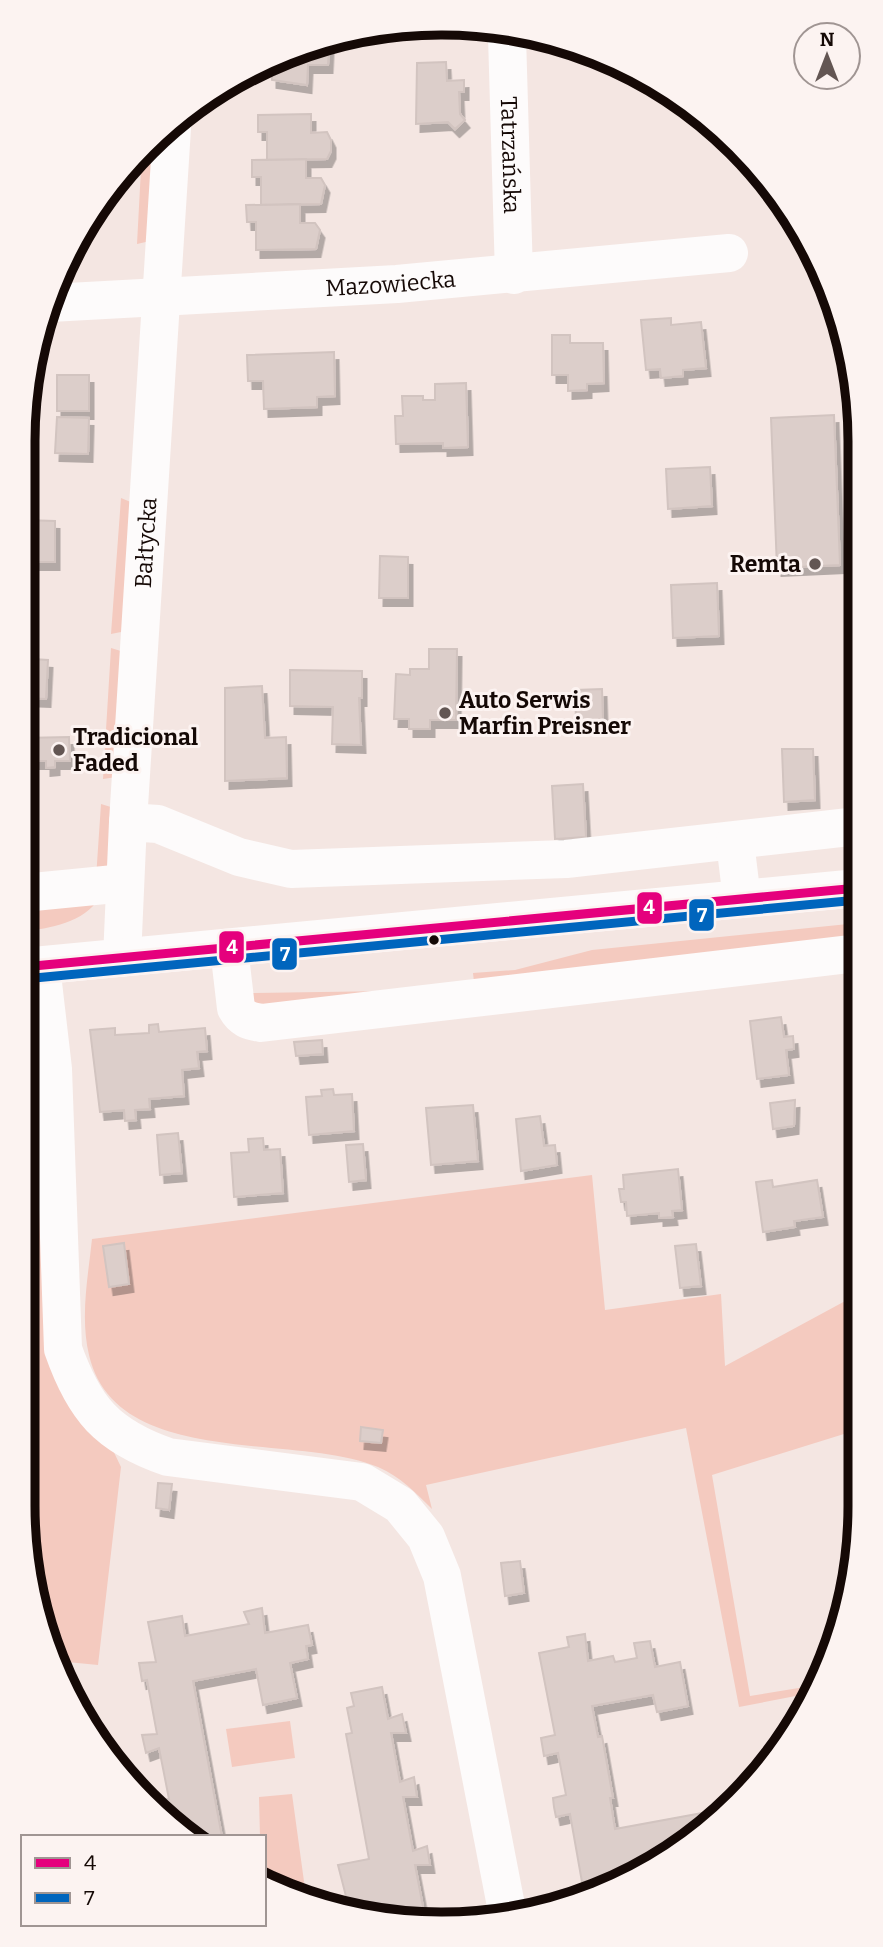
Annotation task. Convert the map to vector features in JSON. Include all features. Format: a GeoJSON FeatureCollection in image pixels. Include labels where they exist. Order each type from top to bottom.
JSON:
{"type":"FeatureCollection","features":[{"type":"Feature","properties":{"kind":"street","name":"Tatrzańska"},"geometry":{"type":"LineString","coordinates":[[507,40],[514,275]]}},
{"type":"Feature","properties":{"kind":"street","name":"Bałtycka"},"geometry":{"type":"LineString","coordinates":[[122,958],[128,822],[171,138]]}},
{"type":"Feature","properties":{"kind":"street","name":"Mazowiecka"},"geometry":{"type":"LineString","coordinates":[[60,302],[514,275],[729,253]]}},
{"type":"Feature","properties":{"kind":"street"},"geometry":{"type":"LineString","coordinates":[[128,822],[158,824],[239,857],[291,869],[566,859],[848,827]]}},
{"type":"Feature","properties":{"kind":"street"},"geometry":{"type":"LineString","coordinates":[[735,842],[741,899]]}},
{"type":"Feature","properties":{"kind":"street"},"geometry":{"type":"LineString","coordinates":[[35,892],[125,883]]}},
{"type":"Feature","properties":{"kind":"street"},"geometry":{"type":"LineString","coordinates":[[35,966],[848,889]]}},
{"type":"Feature","properties":{"kind":"street"},"geometry":{"type":"LineString","coordinates":[[229,948],[236,1008],[248,1021],[261,1023],[848,954]]}},
{"type":"Feature","properties":{"kind":"street"},"geometry":{"type":"LineString","coordinates":[[35,1029],[39,1112],[63,1349],[74,1380],[92,1411],[115,1433],[141,1448],[168,1457],[362,1482],[400,1505],[426,1537],[442,1576],[506,1907]]}},
{"type":"Feature","properties":{"kind":"shaded area"},"geometry":{"type":"Polygon","coordinates":[[[156,152],[150,241],[137,244],[141,168],[156,152]]]}},
{"type":"Feature","properties":{"kind":"shaded area"},"geometry":{"type":"Polygon","coordinates":[[[121,498],[133,503],[126,631],[111,634],[121,498]]]}},
{"type":"Feature","properties":{"kind":"shaded area"},"geometry":{"type":"Polygon","coordinates":[[[111,648],[124,652],[116,777],[103,779],[111,648]]]}},
{"type":"Feature","properties":{"kind":"shaded area"},"geometry":{"type":"Polygon","coordinates":[[[101,804],[114,808],[110,872],[96,878],[101,804]]]}},
{"type":"Feature","properties":{"kind":"shaded area"},"geometry":{"type":"Polygon","coordinates":[[[99,898],[85,913],[66,923],[35,929],[35,901],[99,898]]]}},
{"type":"Feature","properties":{"kind":"shaded area"},"geometry":{"type":"Polygon","coordinates":[[[848,924],[848,942],[258,1011],[250,1000],[252,993],[389,991],[474,982],[473,973],[515,970],[592,950],[848,924]]]}},
{"type":"Feature","properties":{"kind":"shaded area"},"geometry":{"type":"Polygon","coordinates":[[[35,1137],[39,1141],[43,1305],[121,1467],[98,1665],[66,1662],[49,1611],[38,1559],[35,1506],[35,1137]]]}},
{"type":"Feature","properties":{"kind":"shaded area"},"geometry":{"type":"Polygon","coordinates":[[[592,1175],[605,1310],[721,1294],[725,1366],[848,1299],[848,1433],[712,1475],[750,1696],[805,1687],[801,1695],[739,1707],[686,1428],[426,1485],[432,1509],[401,1480],[378,1467],[343,1457],[212,1441],[170,1432],[134,1416],[106,1391],[89,1355],[85,1312],[92,1239],[592,1175]]]}},
{"type":"Feature","properties":{"kind":"shaded area"},"geometry":{"type":"Polygon","coordinates":[[[290,1721],[295,1758],[232,1767],[226,1729],[290,1721]]]}},
{"type":"Feature","properties":{"kind":"shaded area"},"geometry":{"type":"Polygon","coordinates":[[[292,1794],[305,1888],[266,1872],[266,1835],[260,1835],[259,1797],[292,1794]]]}},
{"type":"Feature","properties":{"kind":"building"},"geometry":{"type":"Polygon","coordinates":[[[329,51],[328,65],[308,65],[307,85],[272,80],[272,72],[329,51]]]}},
{"type":"Feature","properties":{"kind":"building"},"geometry":{"type":"Polygon","coordinates":[[[446,62],[447,81],[464,80],[464,92],[459,92],[460,114],[465,120],[455,129],[448,122],[416,124],[417,63],[446,62]]]}},
{"type":"Feature","properties":{"kind":"building"},"geometry":{"type":"Polygon","coordinates":[[[311,114],[311,133],[327,132],[331,140],[331,151],[327,159],[267,160],[267,132],[258,132],[258,115],[311,114]]]}},
{"type":"Feature","properties":{"kind":"building"},"geometry":{"type":"Polygon","coordinates":[[[306,159],[306,178],[321,178],[325,185],[321,204],[261,205],[261,177],[252,177],[252,160],[306,159]]]}},
{"type":"Feature","properties":{"kind":"building"},"geometry":{"type":"Polygon","coordinates":[[[300,204],[300,223],[315,223],[320,230],[316,249],[256,250],[256,222],[247,222],[246,205],[300,204]]]}},
{"type":"Feature","properties":{"kind":"building"},"geometry":{"type":"Polygon","coordinates":[[[671,318],[671,325],[701,322],[706,368],[683,370],[683,376],[661,378],[660,369],[646,370],[641,320],[671,318]]]}},
{"type":"Feature","properties":{"kind":"building"},"geometry":{"type":"Polygon","coordinates":[[[552,335],[570,335],[570,343],[603,343],[604,383],[587,384],[587,390],[568,391],[568,375],[552,375],[552,335]]]}},
{"type":"Feature","properties":{"kind":"building"},"geometry":{"type":"Polygon","coordinates":[[[334,352],[335,396],[317,397],[317,407],[264,409],[263,381],[248,381],[247,355],[334,352]]]}},
{"type":"Feature","properties":{"kind":"building"},"geometry":{"type":"Polygon","coordinates":[[[57,375],[89,375],[89,411],[57,411],[57,375]]]}},
{"type":"Feature","properties":{"kind":"building"},"geometry":{"type":"Polygon","coordinates":[[[466,383],[468,447],[443,448],[443,443],[396,444],[395,416],[403,416],[402,396],[423,396],[423,400],[435,400],[435,384],[466,383]]]}},
{"type":"Feature","properties":{"kind":"building"},"geometry":{"type":"Polygon","coordinates":[[[834,415],[840,565],[777,568],[771,418],[834,415]]]}},
{"type":"Feature","properties":{"kind":"building"},"geometry":{"type":"Polygon","coordinates":[[[57,417],[89,418],[88,454],[55,453],[57,417]]]}},
{"type":"Feature","properties":{"kind":"building"},"geometry":{"type":"Polygon","coordinates":[[[710,467],[712,506],[668,509],[666,469],[710,467]]]}},
{"type":"Feature","properties":{"kind":"building"},"geometry":{"type":"Polygon","coordinates":[[[35,520],[55,521],[55,562],[35,562],[35,520]]]}},
{"type":"Feature","properties":{"kind":"building"},"geometry":{"type":"Polygon","coordinates":[[[380,556],[408,557],[408,598],[379,598],[380,556]]]}},
{"type":"Feature","properties":{"kind":"building"},"geometry":{"type":"Polygon","coordinates":[[[717,583],[719,636],[673,638],[671,585],[717,583]]]}},
{"type":"Feature","properties":{"kind":"building"},"geometry":{"type":"Polygon","coordinates":[[[429,649],[457,649],[456,720],[430,720],[430,729],[409,729],[409,719],[394,719],[396,674],[410,675],[410,669],[429,669],[429,649]]]}},
{"type":"Feature","properties":{"kind":"building"},"geometry":{"type":"Polygon","coordinates":[[[35,659],[48,660],[46,699],[35,699],[35,659]]]}},
{"type":"Feature","properties":{"kind":"building"},"geometry":{"type":"Polygon","coordinates":[[[290,670],[362,671],[362,698],[359,698],[361,745],[332,744],[333,707],[290,706],[290,670]]]}},
{"type":"Feature","properties":{"kind":"building"},"geometry":{"type":"Polygon","coordinates":[[[262,686],[265,738],[286,737],[287,778],[225,781],[225,688],[262,686]]]}},
{"type":"Feature","properties":{"kind":"building"},"geometry":{"type":"Polygon","coordinates":[[[602,689],[603,720],[576,721],[575,690],[602,689]]]}},
{"type":"Feature","properties":{"kind":"building"},"geometry":{"type":"Polygon","coordinates":[[[69,737],[70,761],[55,761],[55,767],[46,768],[46,761],[35,761],[35,738],[69,737]]]}},
{"type":"Feature","properties":{"kind":"building"},"geometry":{"type":"Polygon","coordinates":[[[782,749],[813,749],[815,800],[784,802],[782,749]]]}},
{"type":"Feature","properties":{"kind":"building"},"geometry":{"type":"Polygon","coordinates":[[[583,784],[586,837],[555,839],[552,786],[583,784]]]}},
{"type":"Feature","properties":{"kind":"building"},"geometry":{"type":"Polygon","coordinates":[[[781,1017],[784,1037],[793,1036],[794,1049],[786,1050],[789,1075],[757,1079],[750,1021],[781,1017]]]}},
{"type":"Feature","properties":{"kind":"building"},"geometry":{"type":"Polygon","coordinates":[[[158,1024],[159,1032],[205,1028],[207,1051],[197,1052],[199,1068],[182,1070],[184,1096],[149,1099],[150,1109],[135,1110],[136,1120],[125,1121],[124,1110],[100,1112],[90,1030],[115,1028],[115,1035],[149,1033],[149,1025],[158,1024]]]}},
{"type":"Feature","properties":{"kind":"building"},"geometry":{"type":"Polygon","coordinates":[[[322,1040],[323,1054],[296,1056],[294,1042],[322,1040]]]}},
{"type":"Feature","properties":{"kind":"building"},"geometry":{"type":"Polygon","coordinates":[[[333,1089],[334,1095],[352,1094],[354,1131],[309,1135],[306,1097],[322,1096],[321,1090],[333,1089]]]}},
{"type":"Feature","properties":{"kind":"building"},"geometry":{"type":"Polygon","coordinates":[[[795,1100],[794,1126],[773,1129],[770,1103],[795,1100]]]}},
{"type":"Feature","properties":{"kind":"building"},"geometry":{"type":"Polygon","coordinates":[[[473,1105],[478,1161],[431,1165],[426,1108],[473,1105]]]}},
{"type":"Feature","properties":{"kind":"building"},"geometry":{"type":"Polygon","coordinates":[[[540,1116],[544,1146],[555,1145],[557,1165],[521,1171],[516,1119],[540,1116]]]}},
{"type":"Feature","properties":{"kind":"building"},"geometry":{"type":"Polygon","coordinates":[[[178,1133],[182,1173],[160,1175],[157,1135],[178,1133]]]}},
{"type":"Feature","properties":{"kind":"building"},"geometry":{"type":"Polygon","coordinates":[[[263,1138],[264,1150],[280,1149],[283,1193],[234,1197],[231,1153],[249,1152],[248,1139],[263,1138]]]}},
{"type":"Feature","properties":{"kind":"building"},"geometry":{"type":"Polygon","coordinates":[[[363,1144],[366,1180],[349,1182],[346,1145],[363,1144]]]}},
{"type":"Feature","properties":{"kind":"building"},"geometry":{"type":"Polygon","coordinates":[[[678,1169],[682,1210],[672,1211],[673,1217],[659,1218],[659,1213],[627,1216],[626,1202],[621,1202],[619,1189],[624,1189],[623,1175],[678,1169]]]}},
{"type":"Feature","properties":{"kind":"building"},"geometry":{"type":"Polygon","coordinates":[[[772,1180],[773,1187],[817,1180],[823,1217],[794,1221],[795,1227],[763,1232],[756,1182],[772,1180]]]}},
{"type":"Feature","properties":{"kind":"building"},"geometry":{"type":"Polygon","coordinates":[[[124,1243],[129,1284],[109,1287],[103,1246],[124,1243]]]}},
{"type":"Feature","properties":{"kind":"building"},"geometry":{"type":"Polygon","coordinates":[[[696,1244],[701,1286],[680,1288],[675,1246],[696,1244]]]}},
{"type":"Feature","properties":{"kind":"building"},"geometry":{"type":"Polygon","coordinates":[[[361,1427],[383,1430],[381,1443],[360,1441],[361,1427]]]}},
{"type":"Feature","properties":{"kind":"building"},"geometry":{"type":"Polygon","coordinates":[[[158,1483],[172,1484],[169,1510],[156,1508],[158,1483]]]}},
{"type":"Feature","properties":{"kind":"building"},"geometry":{"type":"Polygon","coordinates":[[[520,1561],[524,1593],[505,1596],[501,1563],[520,1561]]]}},
{"type":"Feature","properties":{"kind":"building"},"geometry":{"type":"Polygon","coordinates":[[[262,1608],[265,1633],[308,1625],[312,1645],[306,1646],[308,1659],[290,1663],[297,1698],[263,1705],[256,1669],[193,1681],[222,1835],[204,1835],[161,1800],[169,1799],[159,1748],[146,1753],[142,1735],[157,1734],[147,1680],[142,1681],[139,1663],[156,1662],[148,1622],[182,1616],[185,1636],[249,1624],[244,1612],[262,1608]]]}},
{"type":"Feature","properties":{"kind":"building"},"geometry":{"type":"Polygon","coordinates":[[[585,1634],[588,1661],[613,1656],[615,1662],[637,1658],[634,1643],[650,1641],[655,1667],[680,1662],[688,1706],[657,1712],[653,1695],[592,1706],[598,1737],[602,1736],[613,1798],[610,1798],[615,1829],[708,1813],[645,1858],[605,1877],[582,1882],[570,1814],[556,1817],[554,1807],[553,1798],[566,1795],[558,1753],[544,1756],[541,1738],[555,1735],[539,1653],[569,1647],[567,1637],[585,1634]]]}},
{"type":"Feature","properties":{"kind":"building"},"geometry":{"type":"Polygon","coordinates":[[[382,1687],[388,1719],[402,1714],[406,1733],[391,1733],[400,1782],[414,1777],[417,1797],[403,1797],[413,1851],[427,1846],[430,1865],[415,1865],[424,1911],[388,1909],[347,1901],[338,1865],[369,1859],[346,1734],[352,1733],[347,1708],[354,1706],[351,1693],[382,1687]]]}},
{"type":"Feature","properties":{"kind":"transit line","name":"4"},"geometry":{"type":"LineString","coordinates":[[35,966],[848,889]]}},
{"type":"Feature","properties":{"kind":"transit line","name":"7"},"geometry":{"type":"LineString","coordinates":[[35,978],[848,901]]}},
{"type":"Feature","properties":{"kind":"place","name":"Remta"},"geometry":{"type":"Point","coordinates":[815,564]}},
{"type":"Feature","properties":{"kind":"place","name":"Auto Serwis Marfin Preisner"},"geometry":{"type":"Point","coordinates":[445,713]}},
{"type":"Feature","properties":{"kind":"place","name":"Tradicional Faded"},"geometry":{"type":"Point","coordinates":[59,750]}}]}
